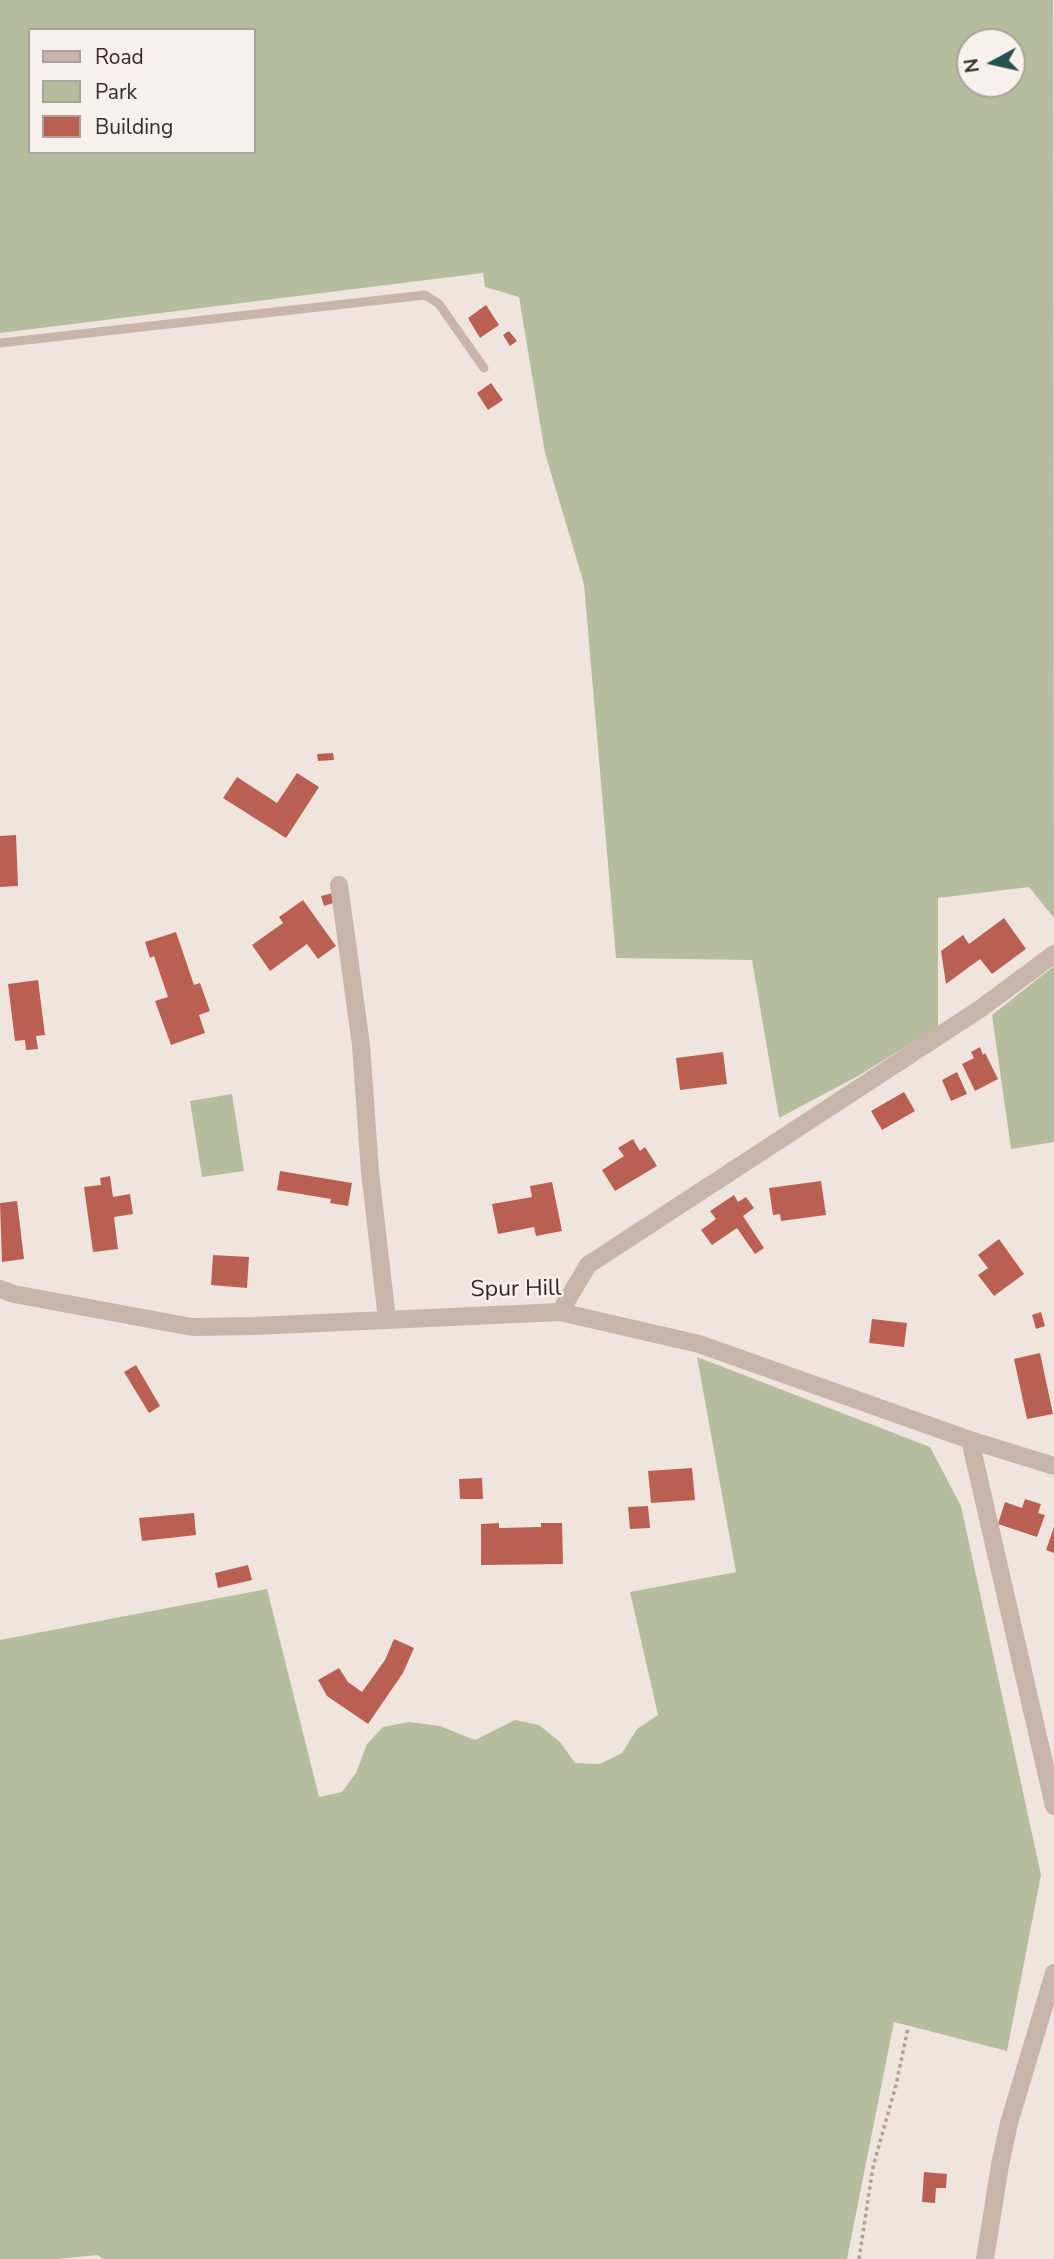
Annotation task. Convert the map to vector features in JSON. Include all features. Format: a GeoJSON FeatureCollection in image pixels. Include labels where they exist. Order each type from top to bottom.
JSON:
{"type":"FeatureCollection","features":[{"type":"Feature","properties":{"kind":"street"},"geometry":{"type":"LineString","coordinates":[[339,885],[360,1045],[370,1172],[387,1319]]}},
{"type":"Feature","properties":{"kind":"street"},"geometry":{"type":"LineString","coordinates":[[560,1312],[588,1265],[981,1009],[1054,954]]}},
{"type":"Feature","properties":{"kind":"street","name":"Spur Hill"},"geometry":{"type":"LineString","coordinates":[[0,1289],[14,1294],[184,1326],[255,1326],[560,1312],[699,1344],[970,1440],[1054,1466]]}},
{"type":"Feature","properties":{"kind":"street"},"geometry":{"type":"LineString","coordinates":[[970,1440],[1054,1806]]}},
{"type":"Feature","properties":{"kind":"street"},"geometry":{"type":"LineString","coordinates":[[985,2259],[1009,2123],[1054,1973]]}},
{"type":"Feature","properties":{"kind":"lane"},"geometry":{"type":"LineString","coordinates":[[0,343],[425,295],[439,304],[484,368]]}},
{"type":"Feature","properties":{"kind":"path"},"geometry":{"type":"LineString","coordinates":[[859,2259],[873,2167],[896,2085],[908,2028]]}},
{"type":"Feature","properties":{"kind":"green space"},"geometry":{"type":"Polygon","coordinates":[[[0,0],[1053,0],[1054,918],[1029,887],[938,898],[938,1027],[858,1076],[779,1118],[752,960],[616,958],[584,584],[545,453],[519,297],[485,287],[483,273],[0,333],[0,0]]]}},
{"type":"Feature","properties":{"kind":"green space"},"geometry":{"type":"Polygon","coordinates":[[[1054,966],[1054,1142],[1011,1149],[992,1015],[1054,966]]]}},
{"type":"Feature","properties":{"kind":"green space"},"geometry":{"type":"Polygon","coordinates":[[[232,1094],[244,1171],[202,1177],[190,1101],[232,1094]]]}},
{"type":"Feature","properties":{"kind":"green space"},"geometry":{"type":"Polygon","coordinates":[[[697,1357],[930,1447],[961,1506],[1041,1875],[1007,2051],[894,2022],[847,2259],[104,2259],[97,2255],[57,2259],[0,2259],[0,1640],[267,1589],[319,1797],[342,1792],[356,1773],[367,1744],[383,1727],[409,1722],[440,1726],[475,1740],[515,1720],[539,1725],[560,1742],[575,1763],[600,1764],[622,1753],[637,1729],[658,1715],[630,1592],[736,1572],[697,1357]]]}},
{"type":"Feature","properties":{"kind":"building"},"geometry":{"type":"Polygon","coordinates":[[[486,305],[499,325],[480,338],[468,318],[486,305]]]}},
{"type":"Feature","properties":{"kind":"building"},"geometry":{"type":"Polygon","coordinates":[[[509,331],[517,341],[510,346],[503,335],[509,331]]]}},
{"type":"Feature","properties":{"kind":"building"},"geometry":{"type":"Polygon","coordinates":[[[491,383],[503,400],[488,410],[477,393],[491,383]]]}},
{"type":"Feature","properties":{"kind":"building"},"geometry":{"type":"Polygon","coordinates":[[[333,753],[334,760],[318,761],[317,754],[333,753]]]}},
{"type":"Feature","properties":{"kind":"building"},"geometry":{"type":"Polygon","coordinates":[[[297,773],[319,787],[286,838],[223,798],[237,777],[277,803],[297,773]]]}},
{"type":"Feature","properties":{"kind":"building"},"geometry":{"type":"Polygon","coordinates":[[[16,835],[18,886],[0,887],[0,836],[16,835]]]}},
{"type":"Feature","properties":{"kind":"building"},"geometry":{"type":"Polygon","coordinates":[[[333,893],[336,902],[324,906],[321,896],[333,893]]]}},
{"type":"Feature","properties":{"kind":"building"},"geometry":{"type":"Polygon","coordinates":[[[303,900],[336,946],[318,959],[307,944],[270,971],[252,945],[283,923],[279,917],[303,900]]]}},
{"type":"Feature","properties":{"kind":"building"},"geometry":{"type":"Polygon","coordinates":[[[1004,918],[1026,949],[992,974],[980,959],[946,984],[941,951],[963,935],[969,944],[1004,918]]]}},
{"type":"Feature","properties":{"kind":"building"},"geometry":{"type":"Polygon","coordinates":[[[176,932],[194,985],[200,983],[210,1011],[199,1015],[205,1033],[171,1045],[155,1001],[168,997],[154,956],[150,958],[145,942],[176,932]]]}},
{"type":"Feature","properties":{"kind":"building"},"geometry":{"type":"Polygon","coordinates":[[[38,980],[45,1035],[36,1036],[38,1049],[26,1050],[25,1040],[15,1041],[8,984],[38,980]]]}},
{"type":"Feature","properties":{"kind":"building"},"geometry":{"type":"Polygon","coordinates":[[[980,1047],[998,1079],[975,1091],[962,1064],[974,1058],[971,1052],[980,1047]]]}},
{"type":"Feature","properties":{"kind":"building"},"geometry":{"type":"Polygon","coordinates":[[[723,1052],[727,1084],[680,1090],[676,1058],[723,1052]]]}},
{"type":"Feature","properties":{"kind":"building"},"geometry":{"type":"Polygon","coordinates":[[[957,1072],[967,1094],[951,1101],[942,1080],[957,1072]]]}},
{"type":"Feature","properties":{"kind":"building"},"geometry":{"type":"Polygon","coordinates":[[[904,1092],[915,1111],[882,1130],[871,1111],[904,1092]]]}},
{"type":"Feature","properties":{"kind":"building"},"geometry":{"type":"Polygon","coordinates":[[[633,1139],[640,1151],[645,1147],[657,1166],[615,1191],[602,1170],[624,1156],[618,1148],[633,1139]]]}},
{"type":"Feature","properties":{"kind":"building"},"geometry":{"type":"Polygon","coordinates":[[[280,1171],[352,1183],[348,1206],[330,1203],[331,1199],[277,1190],[280,1171]]]}},
{"type":"Feature","properties":{"kind":"building"},"geometry":{"type":"Polygon","coordinates":[[[110,1176],[113,1197],[130,1194],[133,1214],[114,1217],[118,1249],[93,1252],[84,1187],[101,1185],[100,1178],[110,1176]]]}},
{"type":"Feature","properties":{"kind":"building"},"geometry":{"type":"Polygon","coordinates":[[[821,1181],[826,1215],[781,1221],[780,1214],[773,1215],[769,1188],[821,1181]]]}},
{"type":"Feature","properties":{"kind":"building"},"geometry":{"type":"Polygon","coordinates":[[[552,1182],[562,1231],[536,1236],[534,1227],[498,1234],[492,1204],[532,1197],[530,1186],[552,1182]]]}},
{"type":"Feature","properties":{"kind":"building"},"geometry":{"type":"Polygon","coordinates":[[[734,1195],[738,1202],[746,1197],[754,1208],[743,1216],[764,1248],[755,1254],[737,1228],[712,1245],[701,1230],[716,1219],[710,1211],[734,1195]]]}},
{"type":"Feature","properties":{"kind":"building"},"geometry":{"type":"Polygon","coordinates":[[[17,1201],[24,1259],[2,1262],[0,1203],[17,1201]]]}},
{"type":"Feature","properties":{"kind":"building"},"geometry":{"type":"Polygon","coordinates":[[[999,1239],[1024,1274],[994,1296],[978,1275],[988,1268],[978,1255],[999,1239]]]}},
{"type":"Feature","properties":{"kind":"building"},"geometry":{"type":"Polygon","coordinates":[[[213,1255],[249,1257],[247,1288],[211,1285],[213,1255]]]}},
{"type":"Feature","properties":{"kind":"building"},"geometry":{"type":"Polygon","coordinates":[[[1041,1312],[1045,1326],[1036,1329],[1032,1315],[1041,1312]]]}},
{"type":"Feature","properties":{"kind":"building"},"geometry":{"type":"Polygon","coordinates":[[[872,1319],[907,1323],[904,1347],[869,1343],[872,1319]]]}},
{"type":"Feature","properties":{"kind":"building"},"geometry":{"type":"Polygon","coordinates":[[[1040,1353],[1053,1414],[1027,1419],[1014,1359],[1040,1353]]]}},
{"type":"Feature","properties":{"kind":"building"},"geometry":{"type":"Polygon","coordinates":[[[136,1365],[160,1406],[149,1413],[124,1372],[136,1365]]]}},
{"type":"Feature","properties":{"kind":"building"},"geometry":{"type":"Polygon","coordinates":[[[692,1468],[695,1500],[651,1503],[648,1471],[692,1468]]]}},
{"type":"Feature","properties":{"kind":"building"},"geometry":{"type":"Polygon","coordinates":[[[482,1478],[483,1499],[460,1499],[459,1479],[482,1478]]]}},
{"type":"Feature","properties":{"kind":"building"},"geometry":{"type":"Polygon","coordinates":[[[1025,1499],[1041,1504],[1038,1513],[1045,1515],[1037,1537],[998,1524],[1005,1502],[1022,1508],[1025,1499]]]}},
{"type":"Feature","properties":{"kind":"building"},"geometry":{"type":"Polygon","coordinates":[[[648,1506],[650,1528],[630,1529],[628,1507],[648,1506]]]}},
{"type":"Feature","properties":{"kind":"building"},"geometry":{"type":"Polygon","coordinates":[[[194,1513],[196,1535],[142,1541],[139,1518],[194,1513]]]}},
{"type":"Feature","properties":{"kind":"building"},"geometry":{"type":"Polygon","coordinates":[[[499,1523],[499,1528],[541,1527],[541,1523],[562,1523],[563,1564],[481,1565],[481,1524],[499,1523]]]}},
{"type":"Feature","properties":{"kind":"building"},"geometry":{"type":"Polygon","coordinates":[[[1054,1527],[1054,1553],[1046,1550],[1054,1527]]]}},
{"type":"Feature","properties":{"kind":"building"},"geometry":{"type":"Polygon","coordinates":[[[248,1565],[252,1580],[218,1588],[215,1573],[248,1565]]]}},
{"type":"Feature","properties":{"kind":"building"},"geometry":{"type":"Polygon","coordinates":[[[394,1639],[414,1648],[403,1673],[368,1724],[327,1696],[318,1680],[339,1668],[348,1682],[362,1692],[385,1660],[394,1639]]]}},
{"type":"Feature","properties":{"kind":"building"},"geometry":{"type":"Polygon","coordinates":[[[924,2172],[947,2174],[946,2188],[936,2188],[935,2203],[922,2202],[924,2172]]]}}]}
